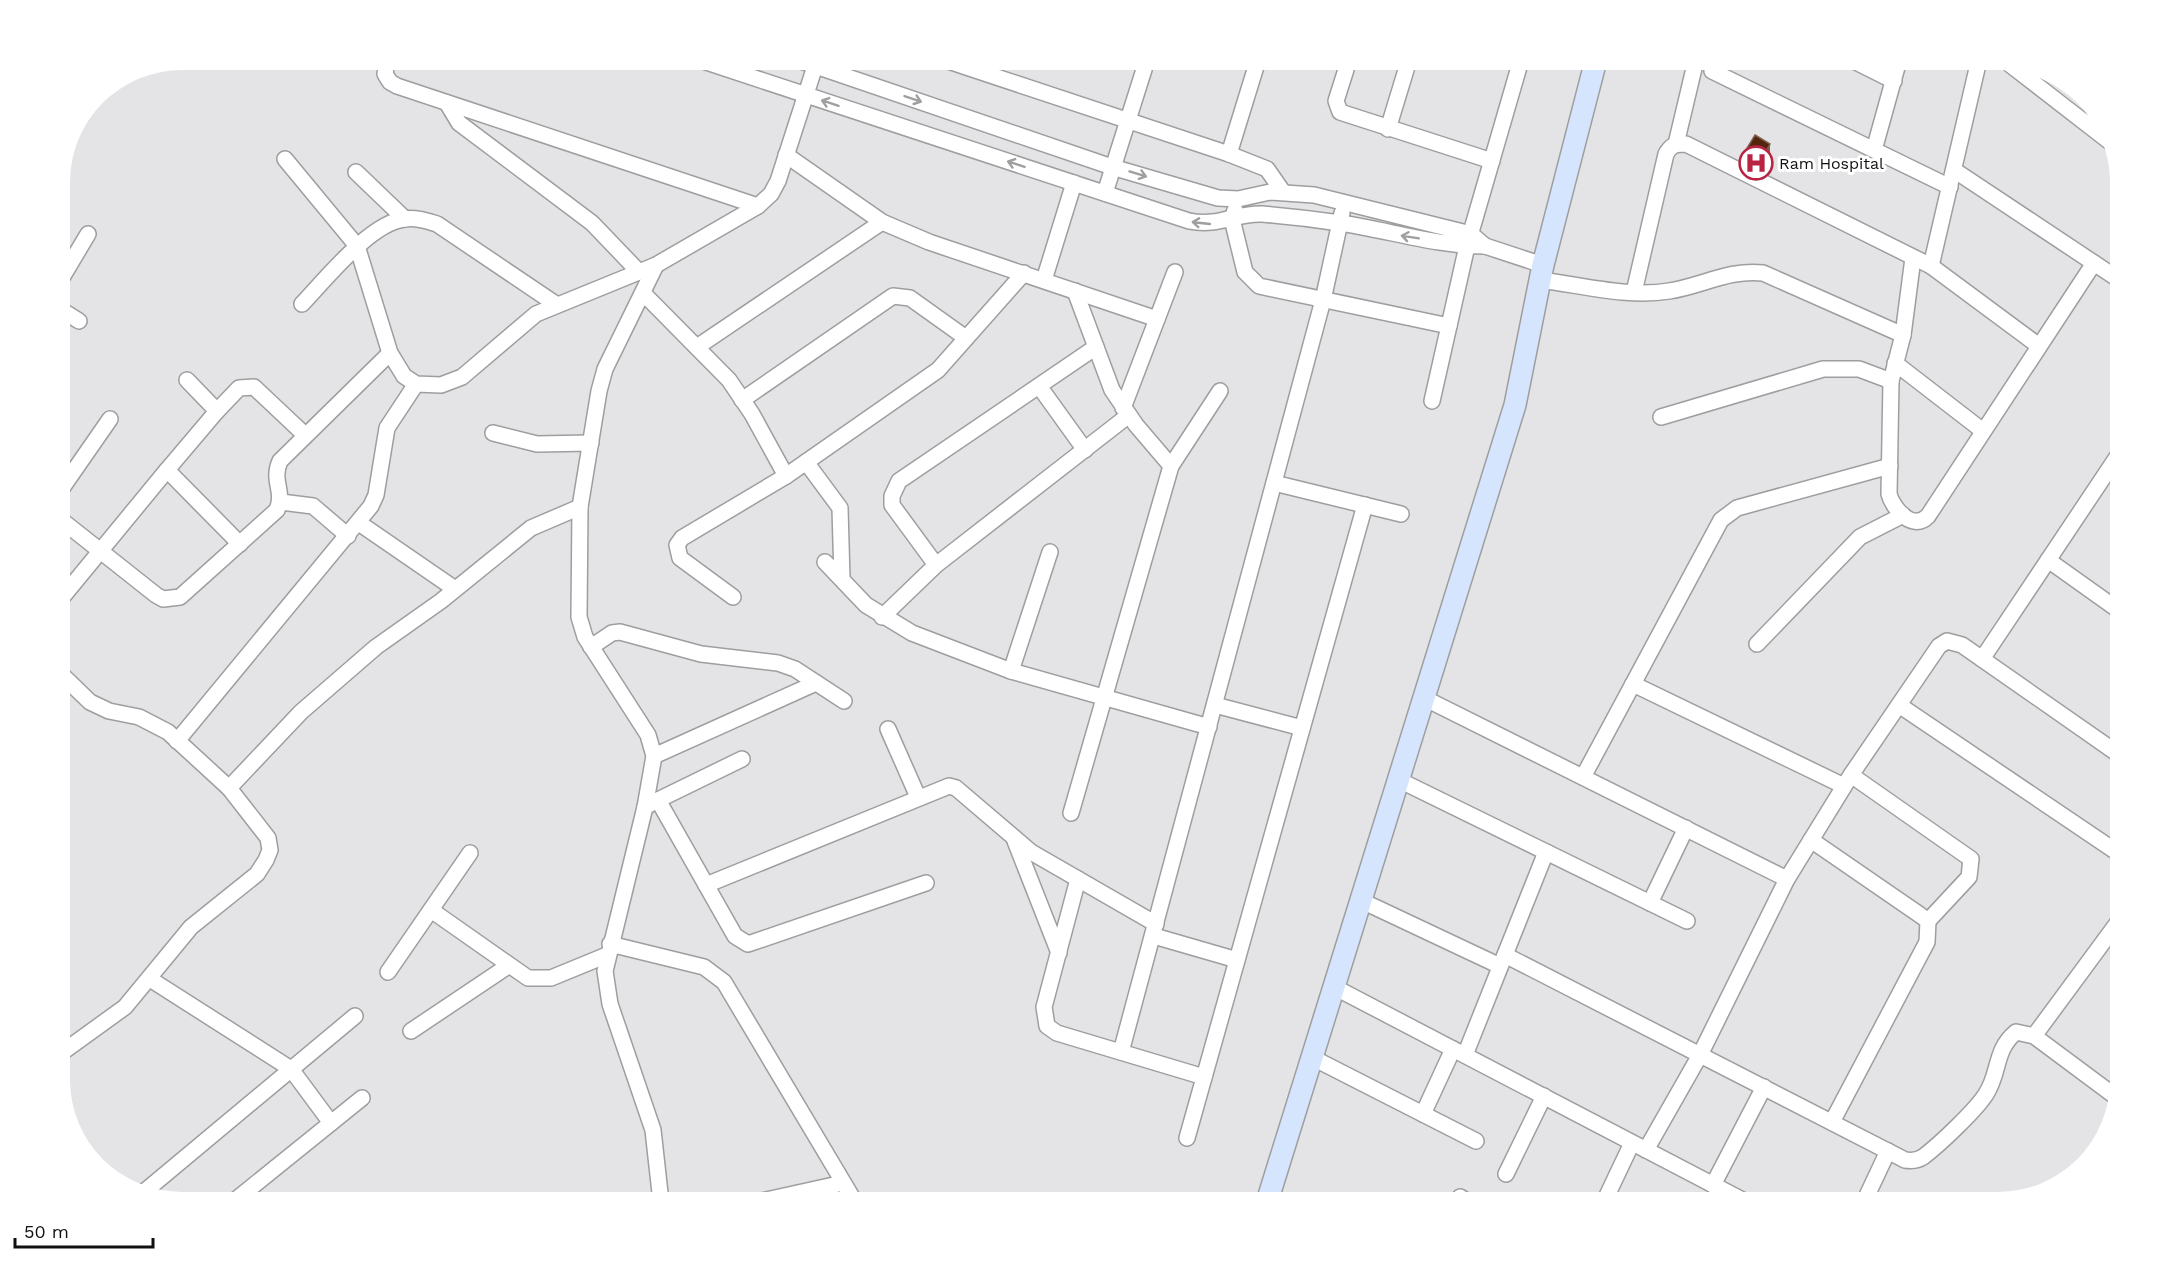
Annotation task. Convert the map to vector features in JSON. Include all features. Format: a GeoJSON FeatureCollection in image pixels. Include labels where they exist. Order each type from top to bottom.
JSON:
{"type":"FeatureCollection","features":[{"type":"Feature","properties":{"kind":"street"},"geometry":{"type":"LineString","coordinates":[[1105,193],[1144,70]]}},
{"type":"Feature","properties":{"kind":"street"},"geometry":{"type":"LineString","coordinates":[[1229,154],[1255,70]]}},
{"type":"Feature","properties":{"kind":"street"},"geometry":{"type":"LineString","coordinates":[[1345,70],[1336,107],[1347,116],[1492,161]]}},
{"type":"Feature","properties":{"kind":"street"},"geometry":{"type":"LineString","coordinates":[[1388,129],[1406,70]]}},
{"type":"Feature","properties":{"kind":"street"},"geometry":{"type":"LineString","coordinates":[[1432,401],[1469,240],[1518,70]]}},
{"type":"Feature","properties":{"kind":"street"},"geometry":{"type":"LineString","coordinates":[[1270,1192],[1336,988],[1515,405],[1542,273],[1593,70]]}},
{"type":"Feature","properties":{"kind":"street"},"geometry":{"type":"LineString","coordinates":[[1676,144],[1694,70]]}},
{"type":"Feature","properties":{"kind":"street"},"geometry":{"type":"LineString","coordinates":[[1872,70],[1894,81]]}},
{"type":"Feature","properties":{"kind":"street"},"geometry":{"type":"LineString","coordinates":[[1874,150],[1897,70]]}},
{"type":"Feature","properties":{"kind":"street"},"geometry":{"type":"LineString","coordinates":[[1931,266],[1977,70]]}},
{"type":"Feature","properties":{"kind":"street"},"geometry":{"type":"LineString","coordinates":[[385,71],[390,82],[447,103],[758,206]]}},
{"type":"Feature","properties":{"kind":"street"},"geometry":{"type":"LineString","coordinates":[[743,71],[806,95],[1197,223],[1206,224],[1258,214],[1469,240]]}},
{"type":"Feature","properties":{"kind":"street"},"geometry":{"type":"LineString","coordinates":[[285,159],[357,246],[390,353],[404,376],[416,384],[441,385],[462,377],[524,322],[557,305],[656,265],[758,206],[771,194],[778,182],[814,71]]}},
{"type":"Feature","properties":{"kind":"street"},"geometry":{"type":"LineString","coordinates":[[838,71],[1112,166],[1218,198],[1238,199],[1259,193],[1283,192],[1345,201],[1514,256],[1542,273],[1634,292],[1670,291],[1747,271],[1763,273],[1903,335]]}},
{"type":"Feature","properties":{"kind":"street"},"geometry":{"type":"LineString","coordinates":[[977,71],[1229,154],[1267,169],[1283,192]]}},
{"type":"Feature","properties":{"kind":"street"},"geometry":{"type":"LineString","coordinates":[[1712,71],[1950,187]]}},
{"type":"Feature","properties":{"kind":"street"},"geometry":{"type":"LineString","coordinates":[[2020,73],[2099,134]]}},
{"type":"Feature","properties":{"kind":"street"},"geometry":{"type":"LineString","coordinates":[[447,103],[459,123],[592,223],[639,272]]}},
{"type":"Feature","properties":{"kind":"street"},"geometry":{"type":"LineString","coordinates":[[1634,292],[1666,154],[1670,147],[1676,144],[1686,144],[1931,266],[2039,346]]}},
{"type":"Feature","properties":{"kind":"street"},"geometry":{"type":"LineString","coordinates":[[786,155],[882,222],[929,242],[1157,319]]}},
{"type":"Feature","properties":{"kind":"street"},"geometry":{"type":"LineString","coordinates":[[1954,170],[2110,274]]}},
{"type":"Feature","properties":{"kind":"street"},"geometry":{"type":"LineString","coordinates":[[356,172],[405,219]]}},
{"type":"Feature","properties":{"kind":"street"},"geometry":{"type":"LineString","coordinates":[[1044,280],[1074,183]]}},
{"type":"Feature","properties":{"kind":"street"},"geometry":{"type":"LineString","coordinates":[[1238,199],[1232,219],[1245,272],[1252,282],[1259,286],[1449,326]]}},
{"type":"Feature","properties":{"kind":"street"},"geometry":{"type":"LineString","coordinates":[[1121,1052],[1323,300],[1345,201]]}},
{"type":"Feature","properties":{"kind":"street"},"geometry":{"type":"LineString","coordinates":[[302,304],[357,246],[391,223],[405,219],[421,219],[437,224],[557,305]]}},
{"type":"Feature","properties":{"kind":"street"},"geometry":{"type":"LineString","coordinates":[[697,347],[882,222]]}},
{"type":"Feature","properties":{"kind":"street"},"geometry":{"type":"LineString","coordinates":[[71,263],[88,234]]}},
{"type":"Feature","properties":{"kind":"street"},"geometry":{"type":"LineString","coordinates":[[1913,258],[1903,335],[1891,381],[1890,466],[1892,502],[1903,515],[1916,522],[1923,521],[1928,516],[2094,263]]}},
{"type":"Feature","properties":{"kind":"street"},"geometry":{"type":"LineString","coordinates":[[656,265],[605,369],[580,507],[579,617],[580,627],[591,647],[648,735],[654,756],[652,803],[608,950],[605,986],[648,1112],[660,1192]]}},
{"type":"Feature","properties":{"kind":"street"},"geometry":{"type":"LineString","coordinates":[[882,617],[936,565],[1085,450],[1126,412],[1175,272]]}},
{"type":"Feature","properties":{"kind":"street"},"geometry":{"type":"LineString","coordinates":[[733,597],[680,558],[677,545],[682,538],[786,476],[923,382],[938,369],[1024,273]]}},
{"type":"Feature","properties":{"kind":"street"},"geometry":{"type":"LineString","coordinates":[[1075,291],[1112,390],[1126,412],[1171,466]]}},
{"type":"Feature","properties":{"kind":"street"},"geometry":{"type":"LineString","coordinates":[[643,292],[729,380],[786,476]]}},
{"type":"Feature","properties":{"kind":"street"},"geometry":{"type":"LineString","coordinates":[[742,400],[893,296],[910,298],[966,338]]}},
{"type":"Feature","properties":{"kind":"street"},"geometry":{"type":"LineString","coordinates":[[71,316],[79,321]]}},
{"type":"Feature","properties":{"kind":"street"},"geometry":{"type":"LineString","coordinates":[[936,565],[892,505],[894,489],[899,481],[1096,347]]}},
{"type":"Feature","properties":{"kind":"street"},"geometry":{"type":"LineString","coordinates":[[71,528],[156,595],[171,600],[180,597],[278,510],[281,502],[275,480],[280,460],[390,353]]}},
{"type":"Feature","properties":{"kind":"street"},"geometry":{"type":"LineString","coordinates":[[1895,363],[1983,431]]}},
{"type":"Feature","properties":{"kind":"street"},"geometry":{"type":"LineString","coordinates":[[1661,417],[1823,369],[1859,369],[1891,381]]}},
{"type":"Feature","properties":{"kind":"street"},"geometry":{"type":"LineString","coordinates":[[187,381],[217,411]]}},
{"type":"Feature","properties":{"kind":"street"},"geometry":{"type":"LineString","coordinates":[[177,741],[358,523],[376,495],[387,428],[416,384]]}},
{"type":"Feature","properties":{"kind":"street"},"geometry":{"type":"LineString","coordinates":[[1040,386],[1085,450]]}},
{"type":"Feature","properties":{"kind":"street"},"geometry":{"type":"LineString","coordinates":[[71,588],[102,553],[167,470],[239,388],[254,387],[305,435]]}},
{"type":"Feature","properties":{"kind":"street"},"geometry":{"type":"LineString","coordinates":[[1071,813],[1171,466],[1220,391]]}},
{"type":"Feature","properties":{"kind":"street"},"geometry":{"type":"LineString","coordinates":[[71,475],[110,419]]}},
{"type":"Feature","properties":{"kind":"street"},"geometry":{"type":"LineString","coordinates":[[493,433],[537,444],[591,442]]}},
{"type":"Feature","properties":{"kind":"street"},"geometry":{"type":"LineString","coordinates":[[806,462],[840,508],[842,579]]}},
{"type":"Feature","properties":{"kind":"street"},"geometry":{"type":"LineString","coordinates":[[1583,777],[1721,520],[1737,508],[1890,466]]}},
{"type":"Feature","properties":{"kind":"street"},"geometry":{"type":"LineString","coordinates":[[1982,659],[2110,467]]}},
{"type":"Feature","properties":{"kind":"street"},"geometry":{"type":"LineString","coordinates":[[167,470],[240,544]]}},
{"type":"Feature","properties":{"kind":"street"},"geometry":{"type":"LineString","coordinates":[[1274,483],[1401,514]]}},
{"type":"Feature","properties":{"kind":"street"},"geometry":{"type":"LineString","coordinates":[[281,502],[313,506],[348,536]]}},
{"type":"Feature","properties":{"kind":"street"},"geometry":{"type":"LineString","coordinates":[[1187,1138],[1365,505]]}},
{"type":"Feature","properties":{"kind":"street"},"geometry":{"type":"LineString","coordinates":[[229,788],[301,712],[342,675],[531,528],[580,507]]}},
{"type":"Feature","properties":{"kind":"street"},"geometry":{"type":"LineString","coordinates":[[1757,644],[1860,537],[1903,515]]}},
{"type":"Feature","properties":{"kind":"street"},"geometry":{"type":"LineString","coordinates":[[358,523],[455,589]]}},
{"type":"Feature","properties":{"kind":"street"},"geometry":{"type":"LineString","coordinates":[[1011,671],[1050,552]]}},
{"type":"Feature","properties":{"kind":"street"},"geometry":{"type":"LineString","coordinates":[[2048,560],[2110,604]]}},
{"type":"Feature","properties":{"kind":"street"},"geometry":{"type":"LineString","coordinates":[[825,562],[866,605],[882,617],[912,633],[1011,671],[1209,727]]}},
{"type":"Feature","properties":{"kind":"street"},"geometry":{"type":"LineString","coordinates":[[591,647],[612,633],[629,633],[701,654],[778,663],[795,669],[844,701]]}},
{"type":"Feature","properties":{"kind":"street"},"geometry":{"type":"LineString","coordinates":[[1610,1192],[1700,1054],[1787,879],[1847,781],[1939,646],[1947,641],[1962,645],[2110,748]]}},
{"type":"Feature","properties":{"kind":"street"},"geometry":{"type":"LineString","coordinates":[[654,756],[816,683]]}},
{"type":"Feature","properties":{"kind":"street"},"geometry":{"type":"LineString","coordinates":[[71,684],[90,702],[109,711],[153,723],[177,741],[229,788],[268,838],[270,850],[257,874],[191,927],[150,979],[124,1007],[71,1046]]}},
{"type":"Feature","properties":{"kind":"street"},"geometry":{"type":"LineString","coordinates":[[1633,684],[1847,781],[1971,860],[1969,877],[1928,921],[1927,942],[1832,1122]]}},
{"type":"Feature","properties":{"kind":"street"},"geometry":{"type":"LineString","coordinates":[[1424,698],[1787,879]]}},
{"type":"Feature","properties":{"kind":"street"},"geometry":{"type":"LineString","coordinates":[[1215,705],[1302,728]]}},
{"type":"Feature","properties":{"kind":"street"},"geometry":{"type":"LineString","coordinates":[[1899,705],[2110,848]]}},
{"type":"Feature","properties":{"kind":"street"},"geometry":{"type":"LineString","coordinates":[[888,729],[918,797]]}},
{"type":"Feature","properties":{"kind":"street"},"geometry":{"type":"LineString","coordinates":[[652,803],[742,759]]}},
{"type":"Feature","properties":{"kind":"street"},"geometry":{"type":"LineString","coordinates":[[1399,780],[1688,921]]}},
{"type":"Feature","properties":{"kind":"street"},"geometry":{"type":"LineString","coordinates":[[706,885],[949,786],[956,788],[1014,841],[1078,879],[1155,930],[1237,960]]}},
{"type":"Feature","properties":{"kind":"street"},"geometry":{"type":"LineString","coordinates":[[652,803],[706,885],[735,936],[748,944],[926,884]]}},
{"type":"Feature","properties":{"kind":"street"},"geometry":{"type":"LineString","coordinates":[[1650,903],[1686,828]]}},
{"type":"Feature","properties":{"kind":"street"},"geometry":{"type":"LineString","coordinates":[[1811,840],[1928,921]]}},
{"type":"Feature","properties":{"kind":"street"},"geometry":{"type":"LineString","coordinates":[[1014,841],[1059,953]]}},
{"type":"Feature","properties":{"kind":"street"},"geometry":{"type":"LineString","coordinates":[[1423,1114],[1459,1052],[1503,961],[1546,852]]}},
{"type":"Feature","properties":{"kind":"street"},"geometry":{"type":"LineString","coordinates":[[388,972],[470,853]]}},
{"type":"Feature","properties":{"kind":"street"},"geometry":{"type":"LineString","coordinates":[[1078,879],[1044,1007],[1047,1026],[1057,1033],[1204,1077]]}},
{"type":"Feature","properties":{"kind":"street"},"geometry":{"type":"LineString","coordinates":[[1362,902],[1503,961],[1700,1054],[1905,1160],[1922,1158],[1987,1094],[1996,1063],[2008,1039],[2016,1032],[2034,1036],[2110,1093]]}},
{"type":"Feature","properties":{"kind":"street"},"geometry":{"type":"LineString","coordinates":[[431,910],[520,975],[539,980],[551,978],[608,950],[704,968],[716,974],[724,982],[849,1192]]}},
{"type":"Feature","properties":{"kind":"street"},"geometry":{"type":"LineString","coordinates":[[2034,1036],[2110,933]]}},
{"type":"Feature","properties":{"kind":"street"},"geometry":{"type":"LineString","coordinates":[[411,1031],[508,966]]}},
{"type":"Feature","properties":{"kind":"street"},"geometry":{"type":"LineString","coordinates":[[150,979],[291,1069],[331,1123]]}},
{"type":"Feature","properties":{"kind":"street"},"geometry":{"type":"LineString","coordinates":[[1336,988],[1713,1185],[1720,1192]]}},
{"type":"Feature","properties":{"kind":"street"},"geometry":{"type":"LineString","coordinates":[[150,1187],[355,1016]]}},
{"type":"Feature","properties":{"kind":"street"},"geometry":{"type":"LineString","coordinates":[[1314,1058],[1476,1141]]}},
{"type":"Feature","properties":{"kind":"street"},"geometry":{"type":"LineString","coordinates":[[1713,1185],[1764,1087]]}},
{"type":"Feature","properties":{"kind":"street"},"geometry":{"type":"LineString","coordinates":[[1506,1174],[1544,1096]]}},
{"type":"Feature","properties":{"kind":"street"},"geometry":{"type":"LineString","coordinates":[[245,1192],[362,1098]]}},
{"type":"Feature","properties":{"kind":"street"},"geometry":{"type":"LineString","coordinates":[[1869,1192],[1887,1151]]}},
{"type":"Feature","properties":{"kind":"street"},"geometry":{"type":"LineString","coordinates":[[802,1192],[843,1183]]}},
{"type":"Feature","properties":{"kind":"building"},"geometry":{"type":"Polygon","coordinates":[[[1755,135],[1770,144],[1762,158],[1746,150],[1755,135]]]}},
{"type":"Feature","properties":{"kind":"place","name":"Ram Hospital"},"geometry":{"type":"Point","coordinates":[1756,163]}}]}
